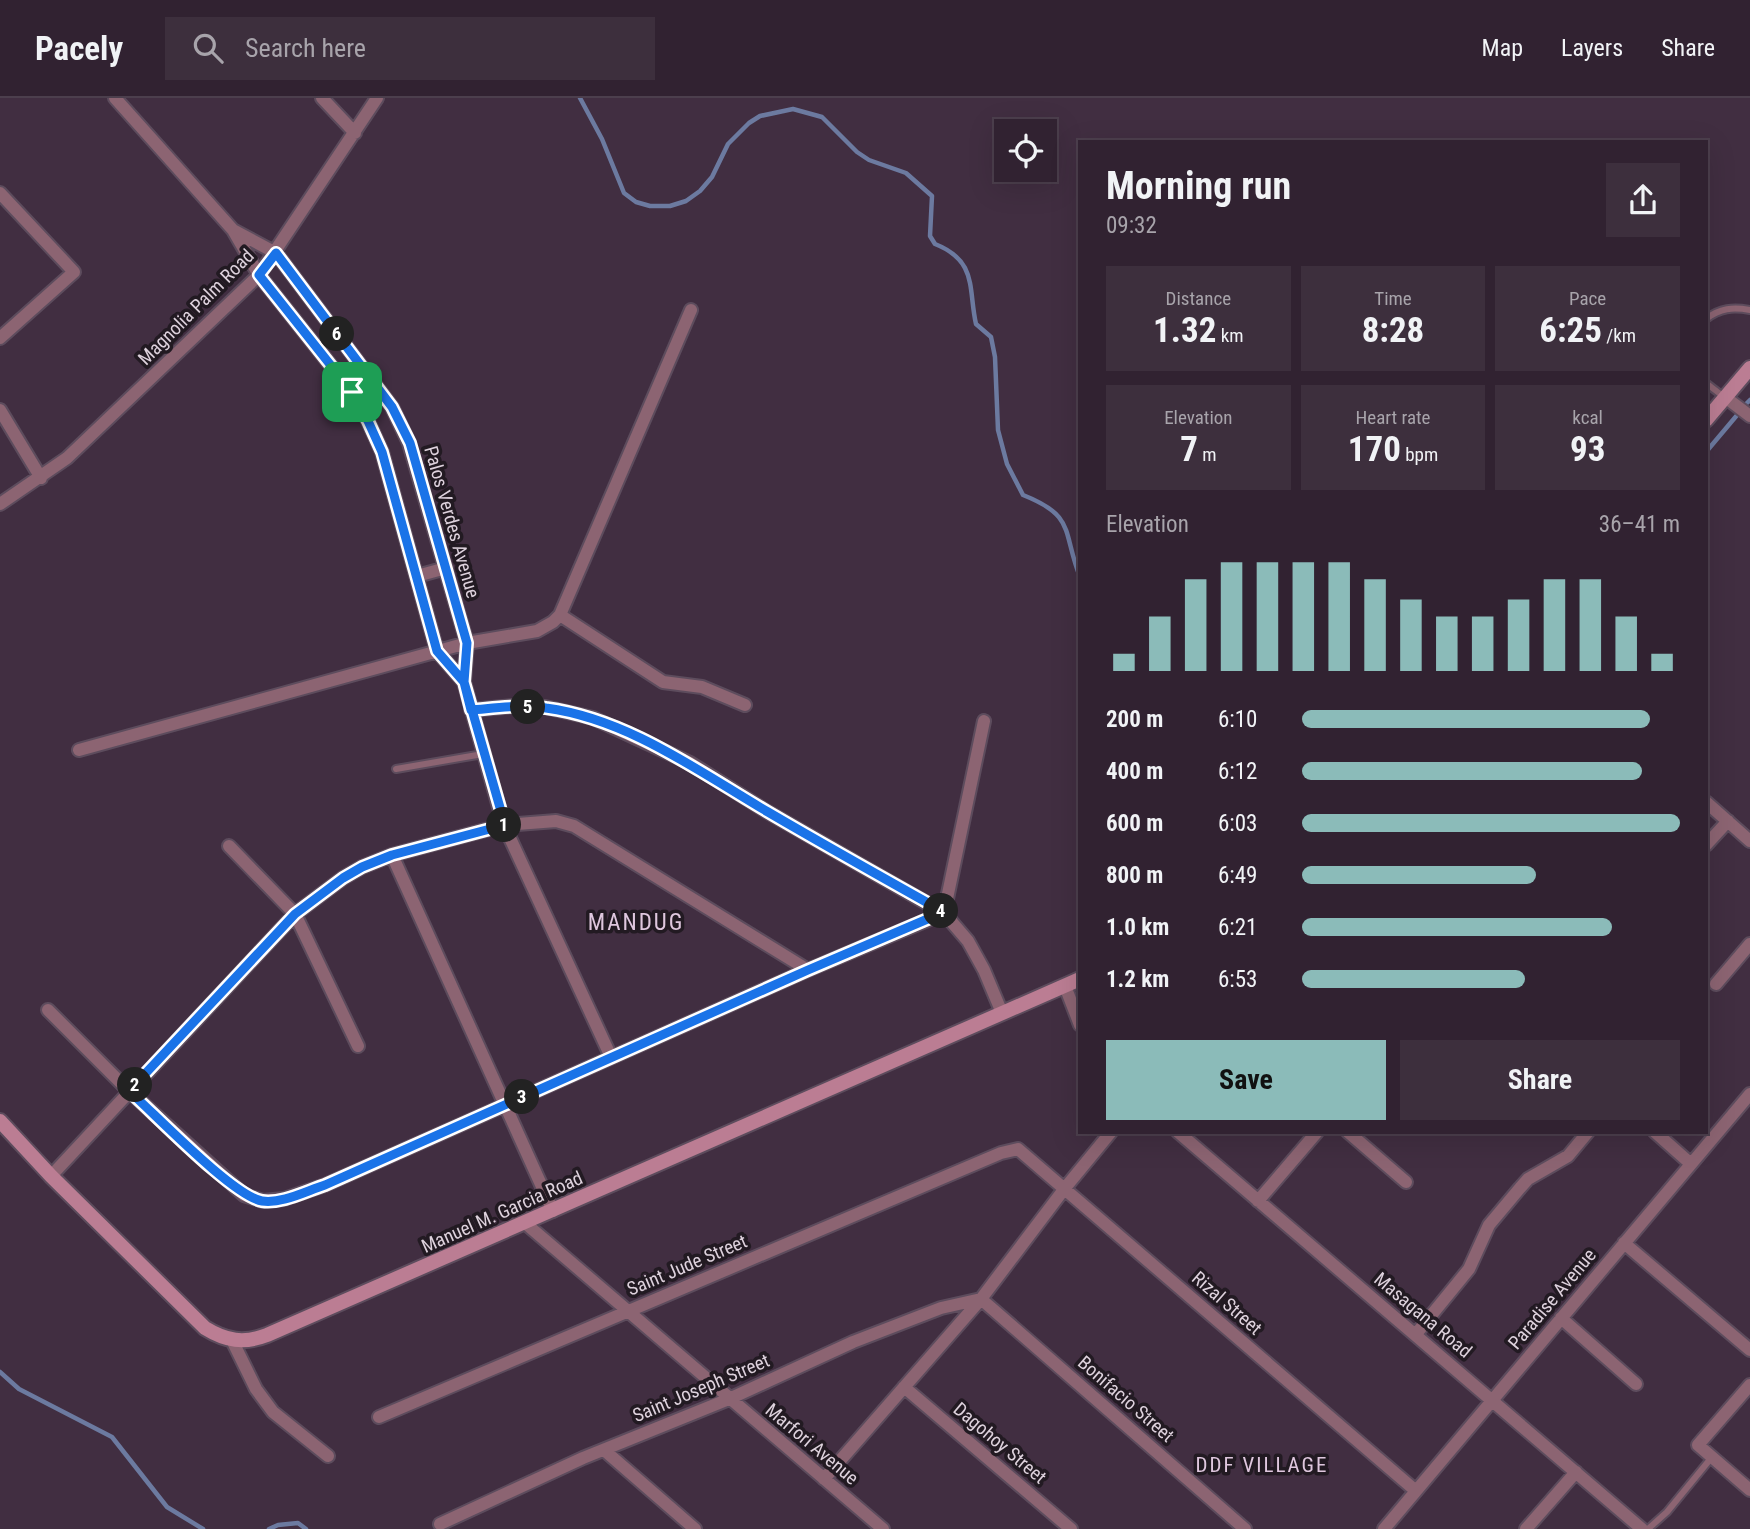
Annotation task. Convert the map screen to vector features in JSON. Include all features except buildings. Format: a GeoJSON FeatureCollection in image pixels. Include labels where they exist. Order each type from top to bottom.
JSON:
{"type":"FeatureCollection","features":[{"type":"Feature","properties":{"kind":"main road"},"geometry":{"type":"LineString","coordinates":[[1708,418],[1750,368]]}},
{"type":"Feature","properties":{"kind":"main road","name":"Manuel M. Garcia Road"},"geometry":{"type":"LineString","coordinates":[[232,1340],[245,1341],[267,1335],[1078,980]]}},
{"type":"Feature","properties":{"kind":"main road"},"geometry":{"type":"LineString","coordinates":[[0,1121],[205,1328],[219,1337],[232,1340]]}},
{"type":"Feature","properties":{"kind":"street","name":"Palos Verdes Avenue"},"geometry":{"type":"LineString","coordinates":[[115,98],[233,230],[259,275],[352,392],[382,452],[437,651],[464,682]]}},
{"type":"Feature","properties":{"kind":"street"},"geometry":{"type":"LineString","coordinates":[[322,98],[355,133]]}},
{"type":"Feature","properties":{"kind":"street","name":"Magnolia Palm Road"},"geometry":{"type":"LineString","coordinates":[[0,504],[41,478],[97,432],[259,275],[377,98]]}},
{"type":"Feature","properties":{"kind":"street"},"geometry":{"type":"LineString","coordinates":[[0,193],[74,272],[0,338]]}},
{"type":"Feature","properties":{"kind":"street","name":"Palos Verdes Avenue"},"geometry":{"type":"LineString","coordinates":[[233,230],[276,253],[392,407],[410,443],[467,643],[464,682],[505,825],[611,1057]]}},
{"type":"Feature","properties":{"kind":"street"},"geometry":{"type":"LineString","coordinates":[[79,750],[467,643],[537,631],[553,622],[559,615],[691,310]]}},
{"type":"Feature","properties":{"kind":"street"},"geometry":{"type":"LineString","coordinates":[[1725,397],[1750,416]]}},
{"type":"Feature","properties":{"kind":"street"},"geometry":{"type":"LineString","coordinates":[[0,410],[41,478]]}},
{"type":"Feature","properties":{"kind":"street"},"geometry":{"type":"LineString","coordinates":[[417,576],[446,568]]}},
{"type":"Feature","properties":{"kind":"street"},"geometry":{"type":"LineString","coordinates":[[559,615],[663,682],[702,687],[745,705]]}},
{"type":"Feature","properties":{"kind":"street"},"geometry":{"type":"LineString","coordinates":[[471,710],[514,706],[545,707],[593,718],[690,763],[766,811],[944,912],[968,941],[1002,1013]]}},
{"type":"Feature","properties":{"kind":"street"},"geometry":{"type":"LineString","coordinates":[[944,912],[984,721]]}},
{"type":"Feature","properties":{"kind":"street"},"geometry":{"type":"LineString","coordinates":[[1708,804],[1750,841]]}},
{"type":"Feature","properties":{"kind":"street"},"geometry":{"type":"LineString","coordinates":[[51,1175],[295,914],[343,878],[392,855],[505,825],[556,821],[575,826],[808,970]]}},
{"type":"Feature","properties":{"kind":"street"},"geometry":{"type":"LineString","coordinates":[[1708,843],[1728,821]]}},
{"type":"Feature","properties":{"kind":"street"},"geometry":{"type":"LineString","coordinates":[[229,846],[295,914],[358,1046]]}},
{"type":"Feature","properties":{"kind":"street"},"geometry":{"type":"LineString","coordinates":[[392,855],[553,1211]]}},
{"type":"Feature","properties":{"kind":"street"},"geometry":{"type":"LineString","coordinates":[[48,1010],[129,1091],[234,1187],[244,1195],[263,1201],[284,1199],[325,1185],[944,912]]}},
{"type":"Feature","properties":{"kind":"street"},"geometry":{"type":"LineString","coordinates":[[1716,984],[1750,944]]}},
{"type":"Feature","properties":{"kind":"street"},"geometry":{"type":"LineString","coordinates":[[1065,986],[1078,1020]]}},
{"type":"Feature","properties":{"kind":"street","name":"Paradise Avenue"},"geometry":{"type":"LineString","coordinates":[[1384,1529],[1750,1094]]}},
{"type":"Feature","properties":{"kind":"street"},"geometry":{"type":"LineString","coordinates":[[824,1479],[981,1299],[1109,1134]]}},
{"type":"Feature","properties":{"kind":"street","name":"Masagana Road"},"geometry":{"type":"LineString","coordinates":[[1180,1134],[1642,1529]]}},
{"type":"Feature","properties":{"kind":"street"},"geometry":{"type":"LineString","coordinates":[[1258,1201],[1315,1134]]}},
{"type":"Feature","properties":{"kind":"street"},"geometry":{"type":"LineString","coordinates":[[1350,1134],[1406,1182]]}},
{"type":"Feature","properties":{"kind":"street"},"geometry":{"type":"LineString","coordinates":[[1416,1334],[1469,1269],[1489,1225],[1520,1188],[1528,1180],[1568,1156],[1586,1134]]}},
{"type":"Feature","properties":{"kind":"street"},"geometry":{"type":"LineString","coordinates":[[1657,1134],[1691,1164]]}},
{"type":"Feature","properties":{"kind":"street","name":"Rizal Street"},"geometry":{"type":"LineString","coordinates":[[1011,1149],[1023,1152],[1416,1492]]}},
{"type":"Feature","properties":{"kind":"street","name":"Saint Jude Street"},"geometry":{"type":"LineString","coordinates":[[379,1417],[1011,1149]]}},
{"type":"Feature","properties":{"kind":"street","name":"Marfori Avenue"},"geometry":{"type":"LineString","coordinates":[[525,1223],[883,1529]]}},
{"type":"Feature","properties":{"kind":"street"},"geometry":{"type":"LineString","coordinates":[[1625,1243],[1750,1350]]}},
{"type":"Feature","properties":{"kind":"street","name":"Saint Joseph Street"},"geometry":{"type":"LineString","coordinates":[[440,1524],[604,1450],[729,1399],[898,1324],[941,1308],[981,1299]]}},
{"type":"Feature","properties":{"kind":"street","name":"Bonifacio Street"},"geometry":{"type":"LineString","coordinates":[[981,1299],[1245,1529]]}},
{"type":"Feature","properties":{"kind":"street"},"geometry":{"type":"LineString","coordinates":[[1561,1318],[1636,1384]]}},
{"type":"Feature","properties":{"kind":"street"},"geometry":{"type":"LineString","coordinates":[[232,1340],[256,1389],[273,1412],[328,1456]]}},
{"type":"Feature","properties":{"kind":"street"},"geometry":{"type":"LineString","coordinates":[[1750,1385],[1698,1445],[1750,1490]]}},
{"type":"Feature","properties":{"kind":"street","name":"Dagohoy Street"},"geometry":{"type":"LineString","coordinates":[[904,1387],[1071,1529]]}},
{"type":"Feature","properties":{"kind":"street"},"geometry":{"type":"LineString","coordinates":[[604,1450],[695,1529]]}},
{"type":"Feature","properties":{"kind":"street"},"geometry":{"type":"LineString","coordinates":[[1527,1529],[1576,1472]]}},
{"type":"Feature","properties":{"kind":"lane"},"geometry":{"type":"LineString","coordinates":[[1708,318],[1730,307],[1750,310]]}},
{"type":"Feature","properties":{"kind":"lane"},"geometry":{"type":"LineString","coordinates":[[1708,384],[1725,397]]}},
{"type":"Feature","properties":{"kind":"lane"},"geometry":{"type":"LineString","coordinates":[[396,769],[483,754]]}},
{"type":"Feature","properties":{"kind":"lane"},"geometry":{"type":"LineString","coordinates":[[1648,1529],[1667,1512],[1712,1457]]}},
{"type":"Feature","properties":{"kind":"waterway"},"geometry":{"type":"LineString","coordinates":[[580,98],[602,139],[624,193],[636,202],[650,206],[670,206],[686,201],[700,191],[712,177],[728,144],[749,123],[760,116],[793,109],[822,117],[857,152],[869,160],[906,173],[932,196],[930,236],[935,244],[949,251],[965,268],[969,277],[976,324],[991,337],[995,357],[998,430],[1007,464],[1023,495],[1052,510],[1060,518],[1078,571]]}},
{"type":"Feature","properties":{"kind":"waterway"},"geometry":{"type":"LineString","coordinates":[[1747,403],[1750,400]]}},
{"type":"Feature","properties":{"kind":"waterway"},"geometry":{"type":"LineString","coordinates":[[1708,450],[1738,414]]}},
{"type":"Feature","properties":{"kind":"waterway"},"geometry":{"type":"LineString","coordinates":[[0,1372],[19,1389],[112,1437],[167,1507],[203,1529]]}},
{"type":"Feature","properties":{"kind":"waterway"},"geometry":{"type":"LineString","coordinates":[[269,1529],[298,1523],[306,1529]]}},
{"type":"Feature","properties":{"kind":"district","name":"MANDUG"},"geometry":{"type":"Point","coordinates":[636,922]}},
{"type":"Feature","properties":{"kind":"district","name":"DDF VILLAGE"},"geometry":{"type":"Point","coordinates":[1262,1465]}},
{"type":"Feature","properties":{"kind":"route"},"geometry":{"type":"LineString","coordinates":[[352,392],[259,275],[276,253],[402,424],[410,443],[467,643],[464,682],[471,710],[514,706],[545,707],[593,718],[690,763],[766,811],[944,912],[325,1185],[284,1199],[263,1201],[244,1195],[129,1091],[295,914],[343,878],[392,855],[505,825],[483,754],[464,682],[437,651],[382,452],[377,437],[352,392]]}}]}
